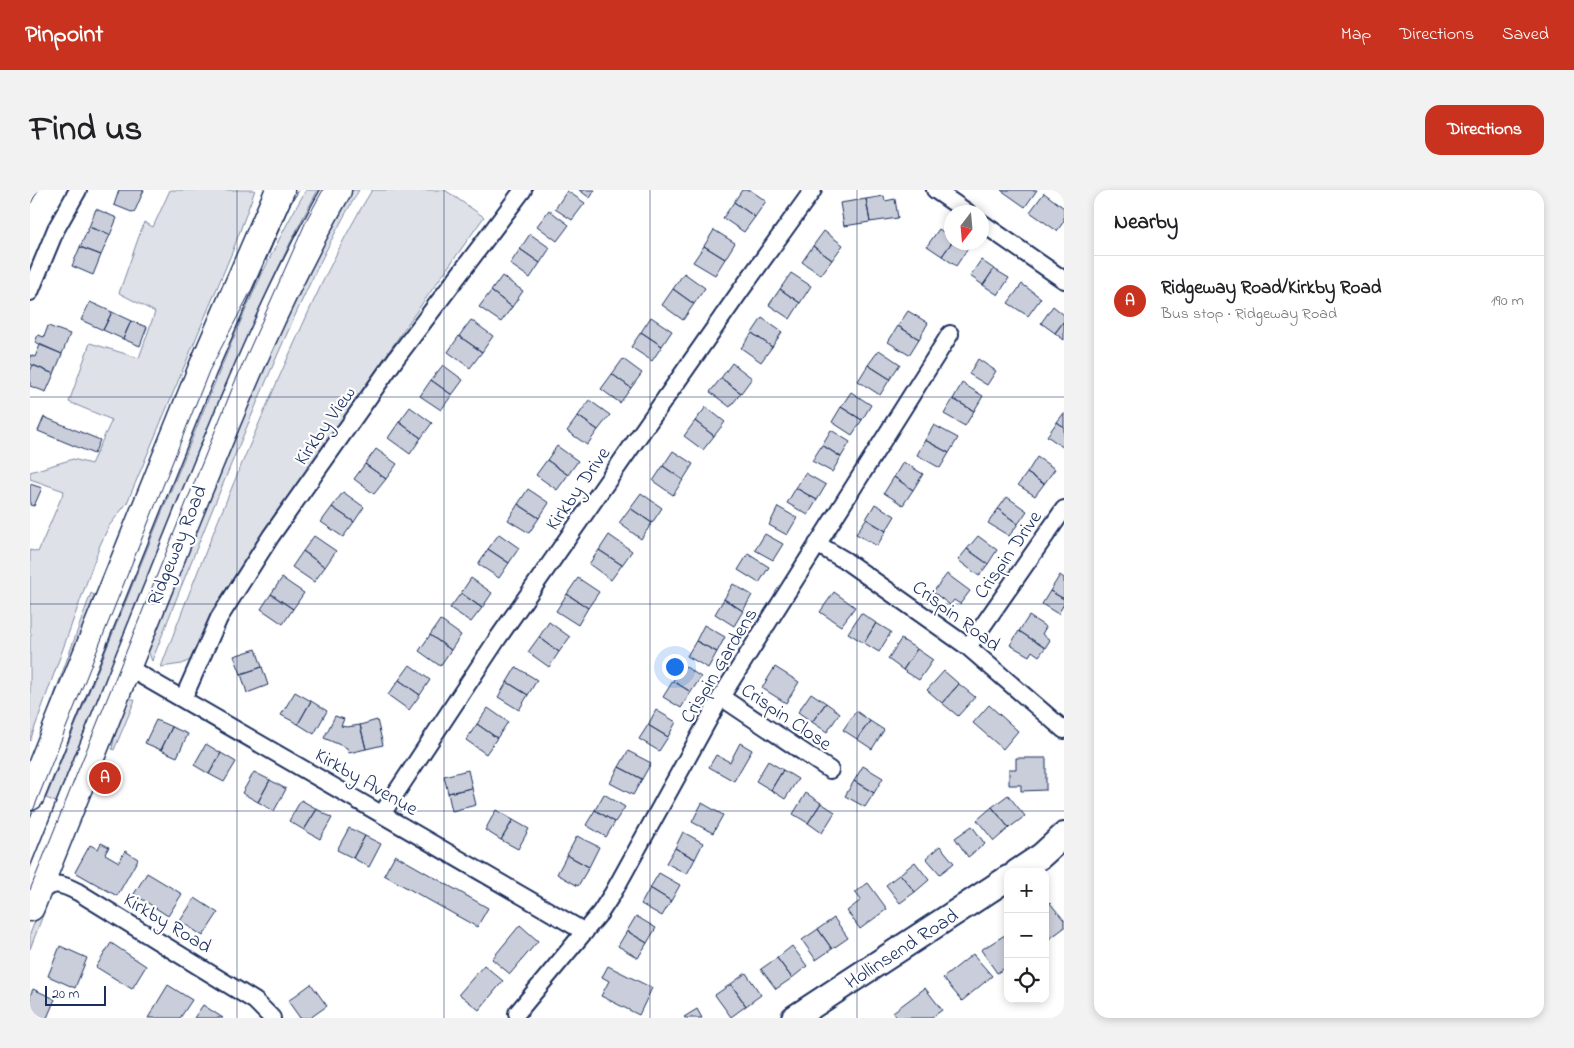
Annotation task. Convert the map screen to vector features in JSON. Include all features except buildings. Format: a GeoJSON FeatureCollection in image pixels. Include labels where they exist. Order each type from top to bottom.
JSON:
{"type":"FeatureCollection","features":[{"type":"Feature","properties":{"kind":"highway","name":"Ridgeway Road"},"geometry":{"type":"LineString","coordinates":[[30,796],[202,370],[280,190]]}},
{"type":"Feature","properties":{"kind":"highway","name":"Ridgeway Road"},"geometry":{"type":"LineString","coordinates":[[32,901],[240,386],[278,302],[337,190]]}},
{"type":"Feature","properties":{"kind":"main road"},"geometry":{"type":"LineString","coordinates":[[1023,868],[1041,856],[1064,835]]}},
{"type":"Feature","properties":{"kind":"main road","name":"Hollinsend Road"},"geometry":{"type":"LineString","coordinates":[[794,1018],[1004,881]]}},
{"type":"Feature","properties":{"kind":"street"},"geometry":{"type":"LineString","coordinates":[[30,292],[56,229],[78,190]]}},
{"type":"Feature","properties":{"kind":"street","name":"Kirkby View"},"geometry":{"type":"LineString","coordinates":[[183,699],[219,618],[271,536],[397,357],[523,190]]}},
{"type":"Feature","properties":{"kind":"street","name":"Kirkby Drive"},"geometry":{"type":"LineString","coordinates":[[382,814],[498,638],[813,190]]}},
{"type":"Feature","properties":{"kind":"street"},"geometry":{"type":"LineString","coordinates":[[935,190],[957,205]]}},
{"type":"Feature","properties":{"kind":"street"},"geometry":{"type":"LineString","coordinates":[[989,227],[1064,280]]}},
{"type":"Feature","properties":{"kind":"street","name":"Crispin Gardens"},"geometry":{"type":"LineString","coordinates":[[517,1013],[585,932],[613,893],[721,697],[950,334]]}},
{"type":"Feature","properties":{"kind":"street","name":"Crispin Drive"},"geometry":{"type":"LineString","coordinates":[[968,647],[1064,509]]}},
{"type":"Feature","properties":{"kind":"street","name":"Crispin Road"},"geometry":{"type":"LineString","coordinates":[[817,544],[968,647],[1064,730]]}},
{"type":"Feature","properties":{"kind":"street","name":"Kirkby Avenue"},"geometry":{"type":"LineString","coordinates":[[127,667],[585,932]]}},
{"type":"Feature","properties":{"kind":"street","name":"Crispin Close"},"geometry":{"type":"LineString","coordinates":[[721,697],[830,770]]}},
{"type":"Feature","properties":{"kind":"street","name":"Kirkby Road"},"geometry":{"type":"LineString","coordinates":[[32,901],[48,886],[61,884],[78,892],[255,1000],[272,1018]]}},
{"type":"Feature","properties":{"kind":"shaded area"},"geometry":{"type":"Polygon","coordinates":[[[170,190],[255,190],[233,250],[127,503],[109,526],[100,545],[30,741],[30,637],[32,634],[30,633],[30,550],[38,552],[64,491],[30,479],[30,472],[73,459],[91,464],[112,420],[69,402],[90,343],[139,358],[155,312],[119,293],[144,222],[153,227],[170,190]]]}},
{"type":"Feature","properties":{"kind":"shaded area"},"geometry":{"type":"Polygon","coordinates":[[[306,190],[318,190],[288,247],[262,305],[56,802],[46,798],[228,351],[272,253],[306,190]]]}},
{"type":"Feature","properties":{"kind":"shaded area"},"geometry":{"type":"Polygon","coordinates":[[[350,190],[359,190],[318,266],[282,345],[218,496],[152,661],[148,651],[148,641],[269,347],[350,190]]]}},
{"type":"Feature","properties":{"kind":"shaded area"},"geometry":{"type":"Polygon","coordinates":[[[372,190],[445,190],[484,217],[409,322],[212,610],[192,659],[182,664],[161,667],[219,519],[281,373],[335,257],[372,190]]]}},
{"type":"Feature","properties":{"kind":"shaded area"},"geometry":{"type":"Polygon","coordinates":[[[91,593],[94,595],[88,622],[39,737],[91,593]]]}},
{"type":"Feature","properties":{"kind":"shaded area"},"geometry":{"type":"Polygon","coordinates":[[[127,697],[135,700],[114,750],[112,749],[120,712],[127,697]]]}},
{"type":"Feature","properties":{"kind":"shaded area"},"geometry":{"type":"Polygon","coordinates":[[[40,908],[45,910],[30,949],[30,934],[40,908]]]}},
{"type":"Feature","properties":{"kind":"tram line"},"geometry":{"type":"LineString","coordinates":[[30,818],[209,371],[251,291],[288,208],[299,190]]}},
{"type":"Feature","properties":{"kind":"tram line"},"geometry":{"type":"LineString","coordinates":[[30,890],[234,384],[308,217],[323,190]]}},
{"type":"Feature","properties":{"kind":"place","name":"Ridgeway Road/Kirkby Road"},"geometry":{"type":"Point","coordinates":[105,778]}}]}
